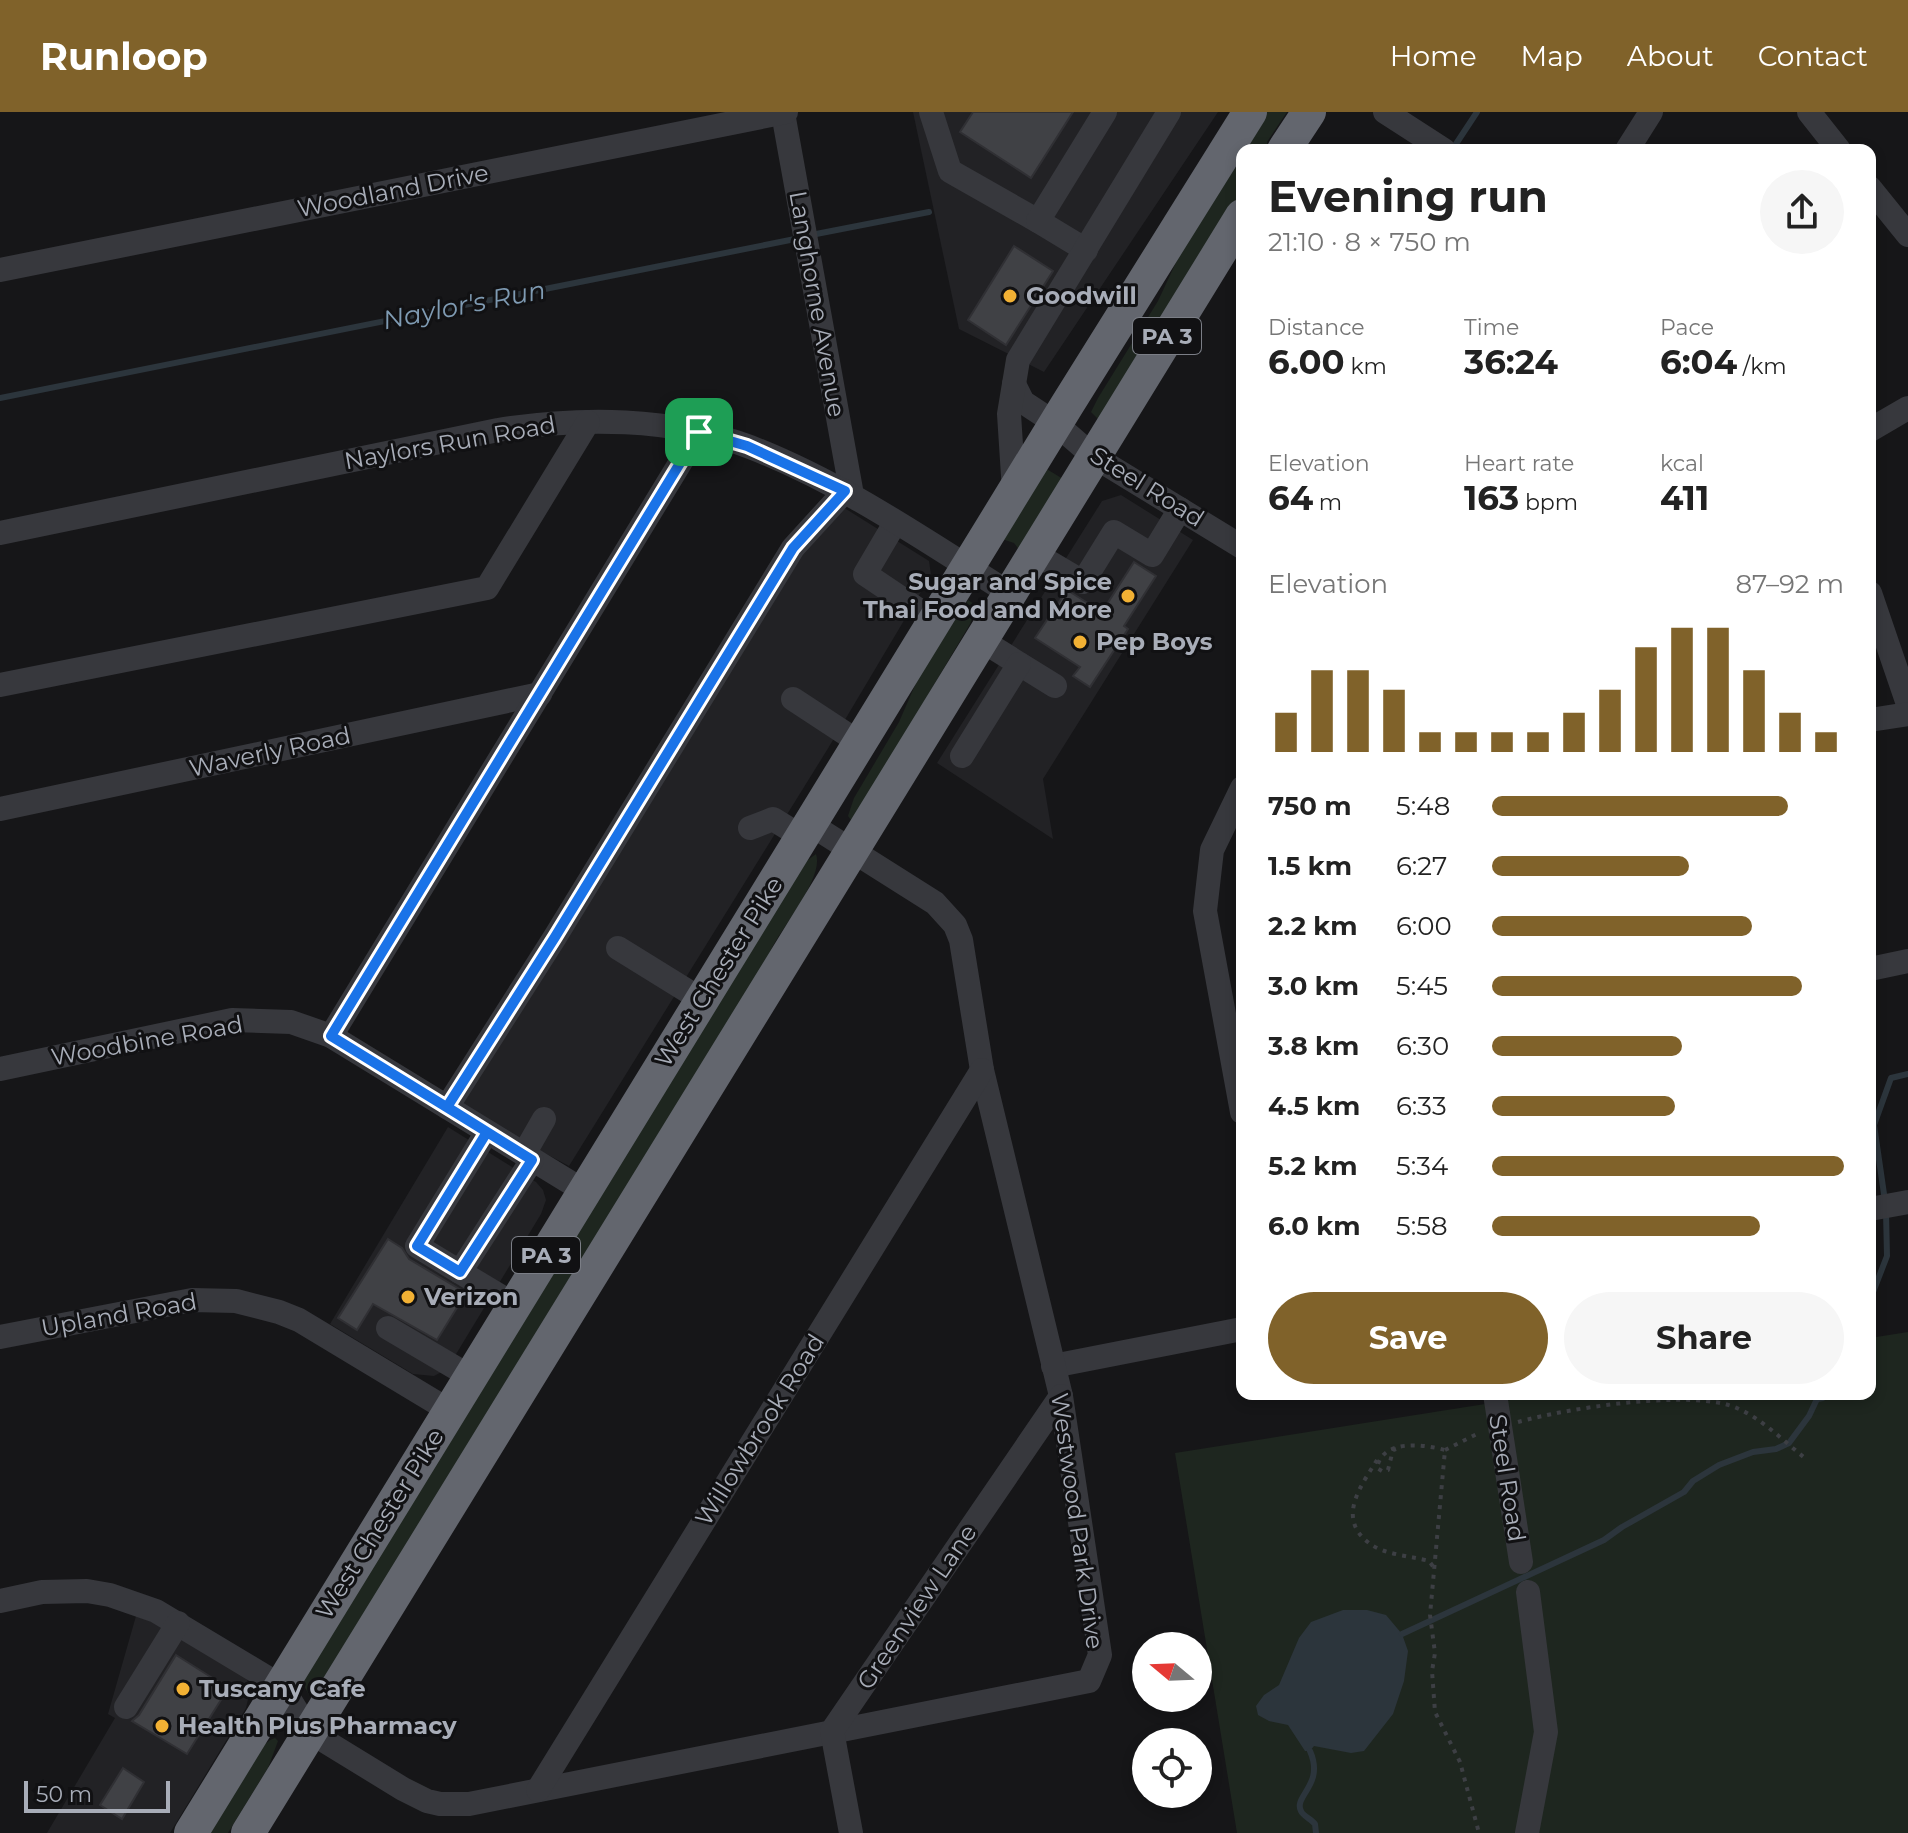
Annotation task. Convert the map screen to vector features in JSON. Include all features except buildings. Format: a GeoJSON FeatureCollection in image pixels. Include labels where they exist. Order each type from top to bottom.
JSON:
{"type":"FeatureCollection","features":[{"type":"Feature","properties":{"kind":"highway","name":"West Chester Pike"},"geometry":{"type":"LineString","coordinates":[[191,1833],[1055,423],[1250,112]]}},
{"type":"Feature","properties":{"kind":"highway"},"geometry":{"type":"LineString","coordinates":[[1288,144],[1309,112]]}},
{"type":"Feature","properties":{"kind":"highway","name":"West Chester Pike"},"geometry":{"type":"LineString","coordinates":[[248,1833],[1236,226]]}},
{"type":"Feature","properties":{"kind":"street","name":"Langhorne Avenue"},"geometry":{"type":"LineString","coordinates":[[784,112],[848,493]]}},
{"type":"Feature","properties":{"kind":"street","name":"Woodland Drive"},"geometry":{"type":"LineString","coordinates":[[0,270],[784,112]]}},
{"type":"Feature","properties":{"kind":"street"},"geometry":{"type":"LineString","coordinates":[[931,112],[950,171],[1086,250]]}},
{"type":"Feature","properties":{"kind":"street"},"geometry":{"type":"LineString","coordinates":[[1038,221],[1105,112]]}},
{"type":"Feature","properties":{"kind":"street"},"geometry":{"type":"LineString","coordinates":[[1014,491],[1009,414],[1015,370],[1022,352],[1169,112]]}},
{"type":"Feature","properties":{"kind":"street"},"geometry":{"type":"LineString","coordinates":[[1385,112],[1435,144]]}},
{"type":"Feature","properties":{"kind":"street"},"geometry":{"type":"LineString","coordinates":[[1631,144],[1651,112]]}},
{"type":"Feature","properties":{"kind":"street"},"geometry":{"type":"LineString","coordinates":[[1809,112],[1834,144]]}},
{"type":"Feature","properties":{"kind":"street"},"geometry":{"type":"LineString","coordinates":[[1876,195],[1908,235]]}},
{"type":"Feature","properties":{"kind":"street","name":"Steel Road"},"geometry":{"type":"LineString","coordinates":[[1014,384],[1023,402],[1055,423],[1093,456],[1236,543]]}},
{"type":"Feature","properties":{"kind":"street"},"geometry":{"type":"LineString","coordinates":[[1876,427],[1908,408]]}},
{"type":"Feature","properties":{"kind":"street"},"geometry":{"type":"LineString","coordinates":[[0,685],[487,588],[588,422]]}},
{"type":"Feature","properties":{"kind":"street","name":"Naylors Run Road"},"geometry":{"type":"LineString","coordinates":[[0,533],[498,430],[542,423],[647,425],[699,432],[747,446],[848,493],[1009,593]]}},
{"type":"Feature","properties":{"kind":"street"},"geometry":{"type":"LineString","coordinates":[[331,1036],[699,432]]}},
{"type":"Feature","properties":{"kind":"street"},"geometry":{"type":"LineString","coordinates":[[447,1107],[793,548],[848,493]]}},
{"type":"Feature","properties":{"kind":"street"},"geometry":{"type":"LineString","coordinates":[[1034,553],[1083,582],[1114,532],[1152,555],[1180,509]]}},
{"type":"Feature","properties":{"kind":"street"},"geometry":{"type":"LineString","coordinates":[[895,523],[865,574],[935,621]]}},
{"type":"Feature","properties":{"kind":"street"},"geometry":{"type":"LineString","coordinates":[[1876,611],[1908,704]]}},
{"type":"Feature","properties":{"kind":"street"},"geometry":{"type":"LineString","coordinates":[[981,640],[1055,686]]}},
{"type":"Feature","properties":{"kind":"street"},"geometry":{"type":"LineString","coordinates":[[962,756],[1019,664]]}},
{"type":"Feature","properties":{"kind":"street","name":"Waverly Road"},"geometry":{"type":"LineString","coordinates":[[0,809],[540,694]]}},
{"type":"Feature","properties":{"kind":"street"},"geometry":{"type":"LineString","coordinates":[[793,699],[860,743]]}},
{"type":"Feature","properties":{"kind":"street"},"geometry":{"type":"LineString","coordinates":[[1876,719],[1908,714]]}},
{"type":"Feature","properties":{"kind":"street"},"geometry":{"type":"LineString","coordinates":[[1236,800],[1212,850],[1205,911],[1236,1079]]}},
{"type":"Feature","properties":{"kind":"street","name":"Westwood Park Drive"},"geometry":{"type":"LineString","coordinates":[[281,1686],[310,1732],[427,1801],[469,1804],[1089,1681],[1100,1655],[1061,1396],[982,1070],[961,940],[955,925],[935,903],[851,850],[773,819],[750,828]]}},
{"type":"Feature","properties":{"kind":"street"},"geometry":{"type":"LineString","coordinates":[[618,948],[702,1000]]}},
{"type":"Feature","properties":{"kind":"street"},"geometry":{"type":"LineString","coordinates":[[1876,968],[1908,961]]}},
{"type":"Feature","properties":{"kind":"street","name":"Woodbine Road"},"geometry":{"type":"LineString","coordinates":[[0,1069],[232,1020],[291,1022],[331,1036],[584,1191]]}},
{"type":"Feature","properties":{"kind":"street","name":"Willowbrook Road"},"geometry":{"type":"LineString","coordinates":[[538,1790],[982,1070]]}},
{"type":"Feature","properties":{"kind":"street"},"geometry":{"type":"LineString","coordinates":[[460,1272],[528,1157],[544,1119]]}},
{"type":"Feature","properties":{"kind":"street"},"geometry":{"type":"LineString","coordinates":[[487,1132],[417,1246],[515,1305]]}},
{"type":"Feature","properties":{"kind":"street"},"geometry":{"type":"LineString","coordinates":[[1876,1208],[1907,1203]]}},
{"type":"Feature","properties":{"kind":"street","name":"Upland Road"},"geometry":{"type":"LineString","coordinates":[[0,1337],[170,1302],[236,1301],[299,1320],[450,1411]]}},
{"type":"Feature","properties":{"kind":"street"},"geometry":{"type":"LineString","coordinates":[[388,1328],[471,1377]]}},
{"type":"Feature","properties":{"kind":"street"},"geometry":{"type":"LineString","coordinates":[[1053,1366],[1236,1330]]}},
{"type":"Feature","properties":{"kind":"street","name":"Greenview Lane"},"geometry":{"type":"LineString","coordinates":[[832,1731],[1061,1396]]}},
{"type":"Feature","properties":{"kind":"street","name":"Steel Road"},"geometry":{"type":"LineString","coordinates":[[1496,1400],[1521,1562]]}},
{"type":"Feature","properties":{"kind":"street"},"geometry":{"type":"LineString","coordinates":[[0,1601],[42,1592],[87,1591],[134,1602],[178,1623],[281,1686]]}},
{"type":"Feature","properties":{"kind":"street"},"geometry":{"type":"LineString","coordinates":[[1527,1833],[1546,1732],[1528,1592]]}},
{"type":"Feature","properties":{"kind":"street"},"geometry":{"type":"LineString","coordinates":[[126,1707],[178,1623]]}},
{"type":"Feature","properties":{"kind":"street"},"geometry":{"type":"LineString","coordinates":[[832,1731],[851,1833]]}},
{"type":"Feature","properties":{"kind":"path"},"geometry":{"type":"LineString","coordinates":[[1435,1570],[1429,1561],[1369,1543],[1358,1529],[1352,1511],[1356,1494],[1378,1458],[1387,1450],[1423,1444],[1445,1450],[1482,1432],[1544,1415],[1622,1403],[1692,1401],[1726,1405],[1761,1422],[1806,1459]]}},
{"type":"Feature","properties":{"kind":"path"},"geometry":{"type":"LineString","coordinates":[[1378,1458],[1377,1468],[1388,1470],[1396,1449]]}},
{"type":"Feature","properties":{"kind":"path"},"geometry":{"type":"LineString","coordinates":[[1445,1450],[1430,1615],[1435,1653],[1432,1671],[1435,1712],[1460,1762],[1476,1812],[1479,1833]]}},
{"type":"Feature","properties":{"kind":"shaded area"},"geometry":{"type":"Polygon","coordinates":[[[913,112],[1218,112],[1044,372],[959,329],[913,112]]]}},
{"type":"Feature","properties":{"kind":"shaded area"},"geometry":{"type":"Polygon","coordinates":[[[1266,112],[1287,112],[1268,144],[1245,144],[1266,112]]]}},
{"type":"Feature","properties":{"kind":"shaded area"},"geometry":{"type":"Polygon","coordinates":[[[1231,166],[1236,168],[1236,209],[1098,419],[1091,412],[1158,301],[1186,241],[1231,166]]]}},
{"type":"Feature","properties":{"kind":"shaded area"},"geometry":{"type":"Polygon","coordinates":[[[1045,468],[1068,482],[1023,555],[1014,543],[1002,539],[1045,468]]]}},
{"type":"Feature","properties":{"kind":"shaded area"},"geometry":{"type":"Polygon","coordinates":[[[1121,495],[1193,540],[1043,779],[1053,839],[937,763],[1102,501],[1121,495]]]}},
{"type":"Feature","properties":{"kind":"shaded area"},"geometry":{"type":"Polygon","coordinates":[[[830,499],[929,561],[931,575],[827,750],[569,1166],[454,1105],[830,499]]]}},
{"type":"Feature","properties":{"kind":"shaded area"},"geometry":{"type":"Polygon","coordinates":[[[968,600],[977,606],[970,624],[929,693],[896,762],[851,820],[848,816],[854,798],[899,722],[919,676],[968,600]]]}},
{"type":"Feature","properties":{"kind":"shaded area"},"geometry":{"type":"Polygon","coordinates":[[[816,854],[817,863],[809,887],[760,973],[317,1697],[309,1695],[302,1682],[805,862],[816,854]]]}},
{"type":"Feature","properties":{"kind":"shaded area"},"geometry":{"type":"Polygon","coordinates":[[[448,1127],[536,1182],[546,1200],[541,1214],[447,1369],[434,1376],[413,1374],[330,1324],[448,1127]]]}},
{"type":"Feature","properties":{"kind":"shaded area"},"geometry":{"type":"Polygon","coordinates":[[[1908,1332],[1908,1833],[1237,1833],[1212,1680],[1212,1632],[1204,1632],[1175,1453],[1510,1400],[1876,1400],[1876,1337],[1908,1332]]]}},
{"type":"Feature","properties":{"kind":"shaded area"},"geometry":{"type":"Polygon","coordinates":[[[1343,1610],[1367,1610],[1386,1615],[1402,1634],[1408,1651],[1404,1681],[1393,1714],[1364,1751],[1351,1753],[1314,1746],[1310,1751],[1305,1751],[1288,1725],[1258,1715],[1256,1706],[1264,1695],[1279,1685],[1299,1638],[1311,1622],[1343,1610]]]}},
{"type":"Feature","properties":{"kind":"shaded area"},"geometry":{"type":"Polygon","coordinates":[[[136,1616],[158,1624],[243,1673],[251,1686],[246,1708],[170,1833],[47,1833],[115,1718],[108,1714],[136,1616]]]}},
{"type":"Feature","properties":{"kind":"shaded area"},"geometry":{"type":"Polygon","coordinates":[[[275,1738],[278,1741],[268,1768],[228,1833],[207,1833],[247,1765],[266,1743],[275,1738]]]}},
{"type":"Feature","properties":{"kind":"waterway","name":"Naylor's Run"},"geometry":{"type":"LineString","coordinates":[[1456,144],[1477,112]]}},
{"type":"Feature","properties":{"kind":"waterway","name":"Naylor's Run"},"geometry":{"type":"LineString","coordinates":[[811,235],[929,212]]}},
{"type":"Feature","properties":{"kind":"waterway","name":"Naylor's Run"},"geometry":{"type":"LineString","coordinates":[[0,398],[800,238]]}},
{"type":"Feature","properties":{"kind":"waterway"},"geometry":{"type":"LineString","coordinates":[[1876,1119],[1891,1078],[1908,1074]]}},
{"type":"Feature","properties":{"kind":"waterway"},"geometry":{"type":"LineString","coordinates":[[1876,1139],[1885,1201]]}},
{"type":"Feature","properties":{"kind":"waterway"},"geometry":{"type":"LineString","coordinates":[[1876,1284],[1887,1256],[1886,1212]]}},
{"type":"Feature","properties":{"kind":"waterway"},"geometry":{"type":"LineString","coordinates":[[1402,1634],[1604,1540],[1684,1492],[1693,1481],[1719,1465],[1789,1443],[1817,1400]]}},
{"type":"Feature","properties":{"kind":"waterway"},"geometry":{"type":"LineString","coordinates":[[1310,1751],[1314,1773],[1300,1806],[1302,1813],[1315,1824],[1316,1833]]}},
{"type":"Feature","properties":{"kind":"place","name":"Goodwill"},"geometry":{"type":"Point","coordinates":[1010,296]}},
{"type":"Feature","properties":{"kind":"place","name":"Sugar and Spice Thai Food and More"},"geometry":{"type":"Point","coordinates":[1128,596]}},
{"type":"Feature","properties":{"kind":"place","name":"Pep Boys"},"geometry":{"type":"Point","coordinates":[1080,642]}},
{"type":"Feature","properties":{"kind":"place","name":"Verizon"},"geometry":{"type":"Point","coordinates":[408,1297]}},
{"type":"Feature","properties":{"kind":"place","name":"Tuscany Cafe"},"geometry":{"type":"Point","coordinates":[183,1689]}},
{"type":"Feature","properties":{"kind":"place","name":"Health Plus Pharmacy"},"geometry":{"type":"Point","coordinates":[162,1726]}},
{"type":"Feature","properties":{"kind":"route"},"geometry":{"type":"LineString","coordinates":[[699,432],[747,446],[845,491],[793,548],[447,1107],[532,1160],[460,1272],[417,1246],[487,1132],[331,1036],[699,432]]}}]}
